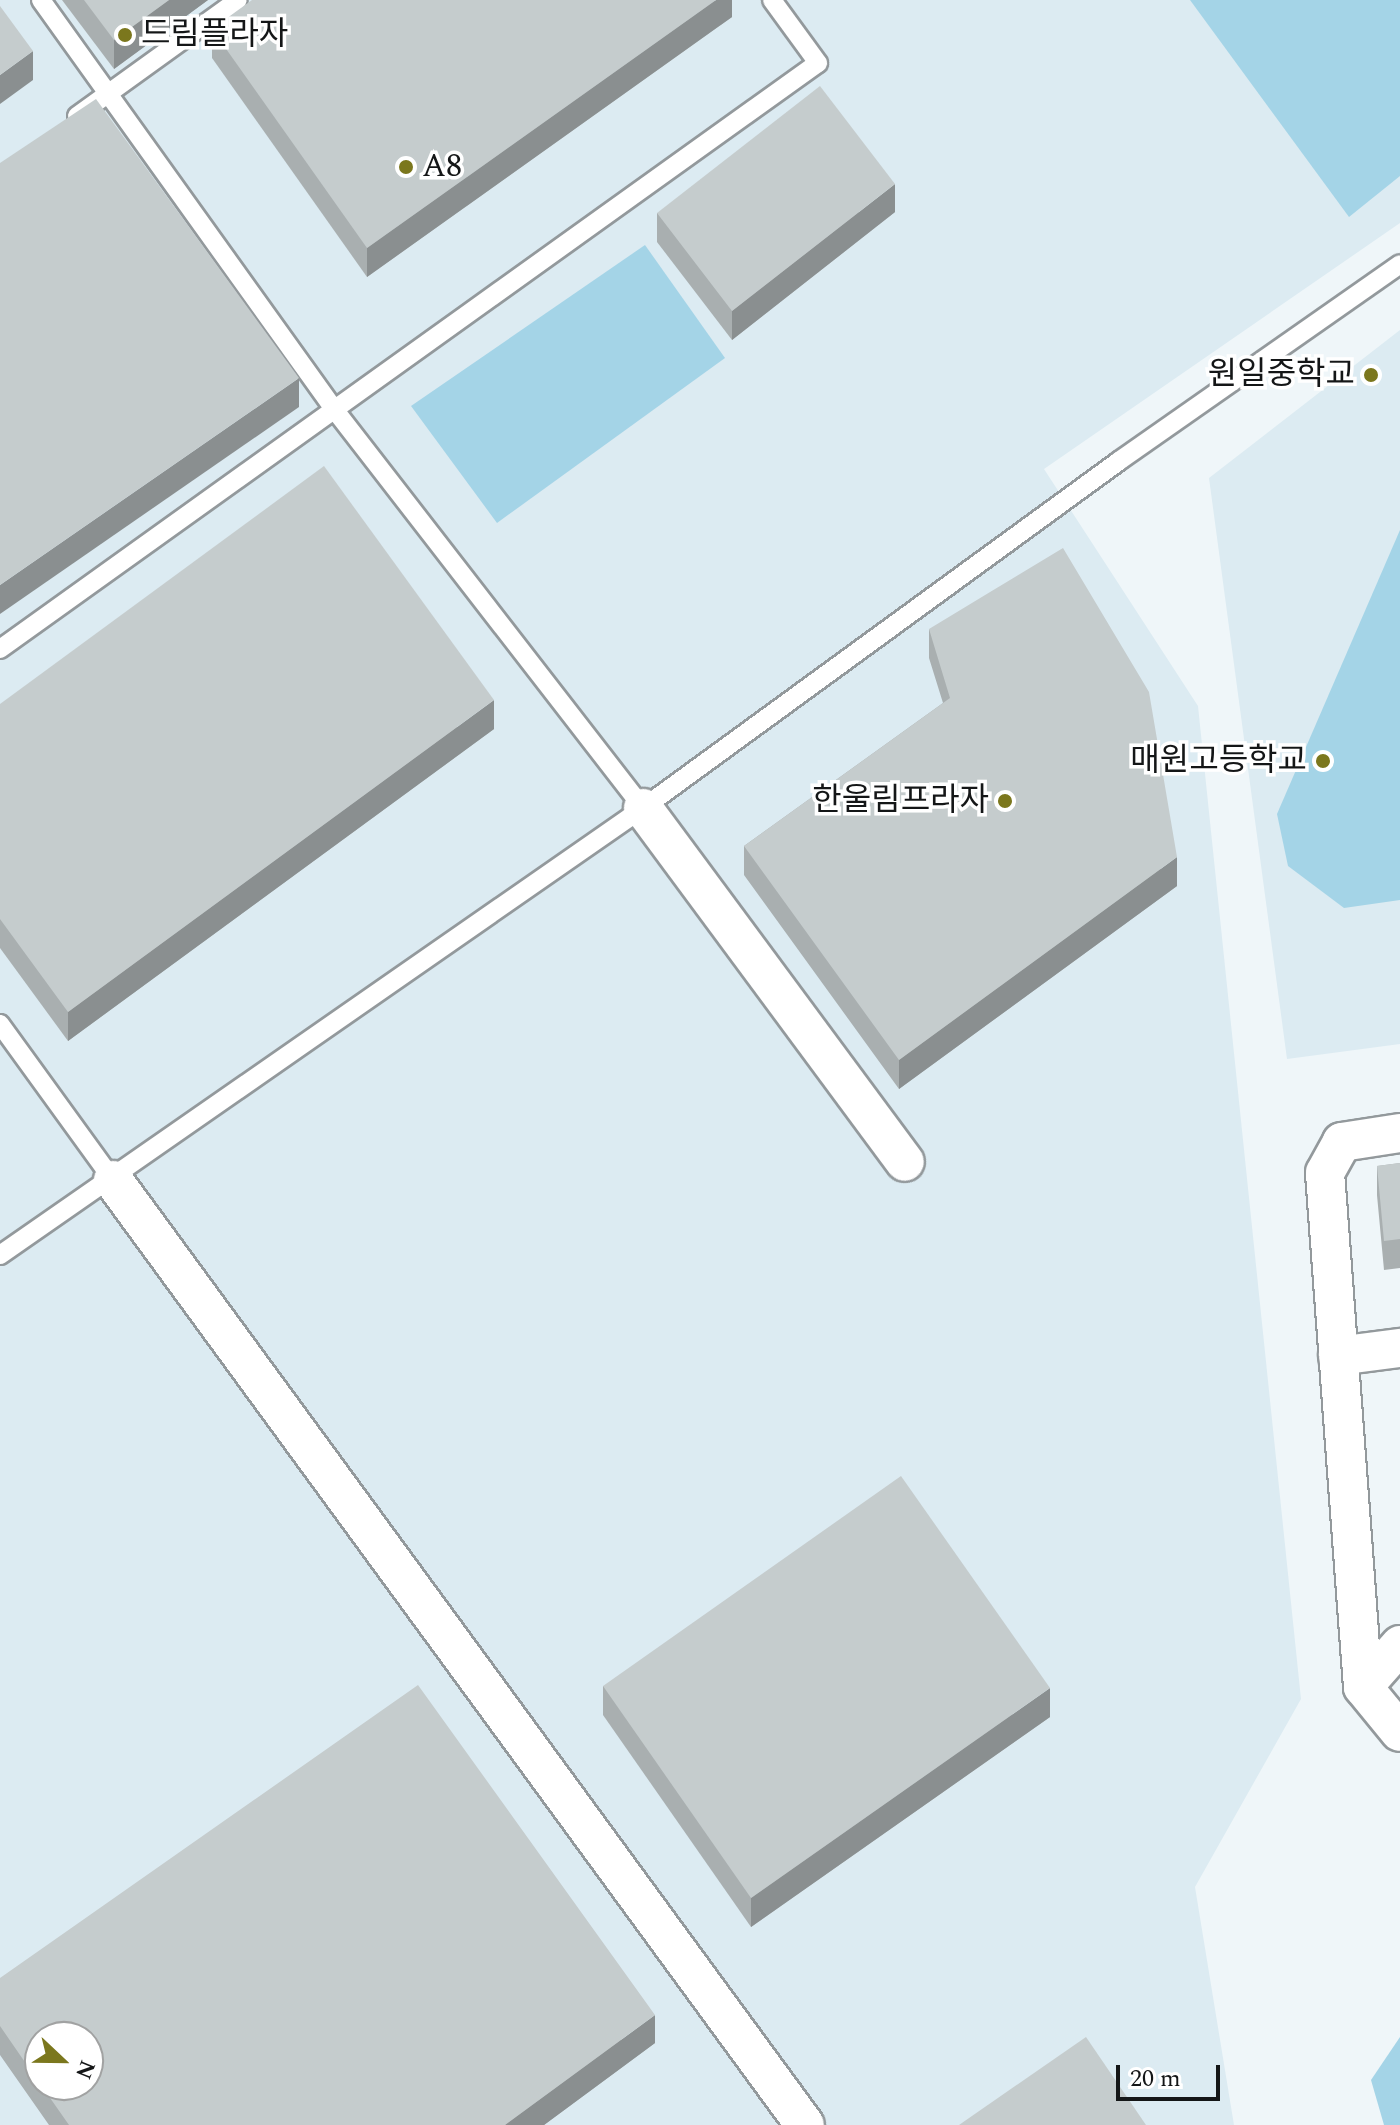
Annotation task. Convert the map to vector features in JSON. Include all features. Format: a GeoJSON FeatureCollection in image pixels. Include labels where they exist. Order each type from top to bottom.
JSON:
{"type":"FeatureCollection","features":[{"type":"Feature","properties":{"kind":"street"},"geometry":{"type":"LineString","coordinates":[[643,808],[905,1162]]}},
{"type":"Feature","properties":{"kind":"street"},"geometry":{"type":"LineString","coordinates":[[1400,1133],[1342,1142],[1325,1173],[1363,1687],[1400,1732]]}},
{"type":"Feature","properties":{"kind":"street"},"geometry":{"type":"LineString","coordinates":[[113,1180],[805,2125]]}},
{"type":"Feature","properties":{"kind":"street"},"geometry":{"type":"LineString","coordinates":[[1338,1356],[1400,1348]]}},
{"type":"Feature","properties":{"kind":"street"},"geometry":{"type":"LineString","coordinates":[[1363,1687],[1400,1645]]}},
{"type":"Feature","properties":{"kind":"lane"},"geometry":{"type":"LineString","coordinates":[[41,0],[334,409],[643,808]]}},
{"type":"Feature","properties":{"kind":"lane"},"geometry":{"type":"LineString","coordinates":[[60,128],[238,0]]}},
{"type":"Feature","properties":{"kind":"lane"},"geometry":{"type":"LineString","coordinates":[[0,649],[818,63],[772,0]]}},
{"type":"Feature","properties":{"kind":"lane"},"geometry":{"type":"LineString","coordinates":[[0,1255],[113,1180],[643,808],[1119,461],[1400,264]]}},
{"type":"Feature","properties":{"kind":"lane"},"geometry":{"type":"LineString","coordinates":[[0,1024],[113,1180]]}},
{"type":"Feature","properties":{"kind":"shaded area"},"geometry":{"type":"Polygon","coordinates":[[[0,0],[1400,0],[1400,223],[1044,469],[1198,706],[1301,1699],[1195,1887],[1234,2125],[0,2125],[0,0]]]}},
{"type":"Feature","properties":{"kind":"shaded area"},"geometry":{"type":"Polygon","coordinates":[[[1190,0],[1400,0],[1400,176],[1349,217],[1190,0]]]}},
{"type":"Feature","properties":{"kind":"shaded area"},"geometry":{"type":"Polygon","coordinates":[[[645,245],[725,358],[497,523],[411,406],[645,245]]]}},
{"type":"Feature","properties":{"kind":"shaded area","name":"매원고등학교"},"geometry":{"type":"Polygon","coordinates":[[[1400,330],[1400,1044],[1287,1059],[1209,478],[1400,330]]]}},
{"type":"Feature","properties":{"kind":"shaded area"},"geometry":{"type":"Polygon","coordinates":[[[1400,530],[1400,900],[1344,908],[1288,866],[1277,814],[1400,530]]]}},
{"type":"Feature","properties":{"kind":"shaded area"},"geometry":{"type":"Polygon","coordinates":[[[1400,2037],[1400,2125],[1384,2125],[1371,2080],[1400,2037]]]}},
{"type":"Feature","properties":{"kind":"building"},"geometry":{"type":"Polygon","coordinates":[[[84,0],[169,0],[114,40],[84,0]]]}},
{"type":"Feature","properties":{"kind":"building","name":"A8"},"geometry":{"type":"Polygon","coordinates":[[[252,0],[716,0],[367,248],[212,29],[252,0]]]}},
{"type":"Feature","properties":{"kind":"building"},"geometry":{"type":"Polygon","coordinates":[[[0,6],[33,51],[0,75],[0,6]]]}},
{"type":"Feature","properties":{"kind":"building"},"geometry":{"type":"Polygon","coordinates":[[[820,86],[895,184],[732,311],[657,213],[820,86]]]}},
{"type":"Feature","properties":{"kind":"building"},"geometry":{"type":"Polygon","coordinates":[[[96,99],[299,378],[0,585],[0,163],[96,99]]]}},
{"type":"Feature","properties":{"kind":"building"},"geometry":{"type":"Polygon","coordinates":[[[324,466],[494,700],[68,1012],[0,919],[0,704],[324,466]]]}},
{"type":"Feature","properties":{"kind":"building","name":"한울림프라자"},"geometry":{"type":"Polygon","coordinates":[[[1063,548],[1149,692],[1177,857],[899,1060],[744,846],[950,698],[929,629],[1063,548]]]}},
{"type":"Feature","properties":{"kind":"building"},"geometry":{"type":"Polygon","coordinates":[[[1400,1163],[1400,1239],[1384,1241],[1377,1166],[1400,1163]]]}},
{"type":"Feature","properties":{"kind":"building"},"geometry":{"type":"Polygon","coordinates":[[[901,1476],[1050,1688],[751,1898],[603,1686],[901,1476]]]}},
{"type":"Feature","properties":{"kind":"building"},"geometry":{"type":"Polygon","coordinates":[[[418,1685],[655,2015],[505,2125],[69,2125],[52,2101],[104,2101],[104,2021],[24,2021],[24,2061],[0,2026],[0,1978],[418,1685]]]}},
{"type":"Feature","properties":{"kind":"building"},"geometry":{"type":"Polygon","coordinates":[[[1086,2037],[1146,2125],[959,2125],[1086,2037]]]}},
{"type":"Feature","properties":{"kind":"place","name":"드림플라자"},"geometry":{"type":"Point","coordinates":[125,35]}},
{"type":"Feature","properties":{"kind":"place","name":"A8"},"geometry":{"type":"Point","coordinates":[406,167]}},
{"type":"Feature","properties":{"kind":"place","name":"원일중학교"},"geometry":{"type":"Point","coordinates":[1371,375]}},
{"type":"Feature","properties":{"kind":"place","name":"매원고등학교"},"geometry":{"type":"Point","coordinates":[1323,761]}},
{"type":"Feature","properties":{"kind":"place","name":"한울림프라자"},"geometry":{"type":"Point","coordinates":[1005,801]}}]}
